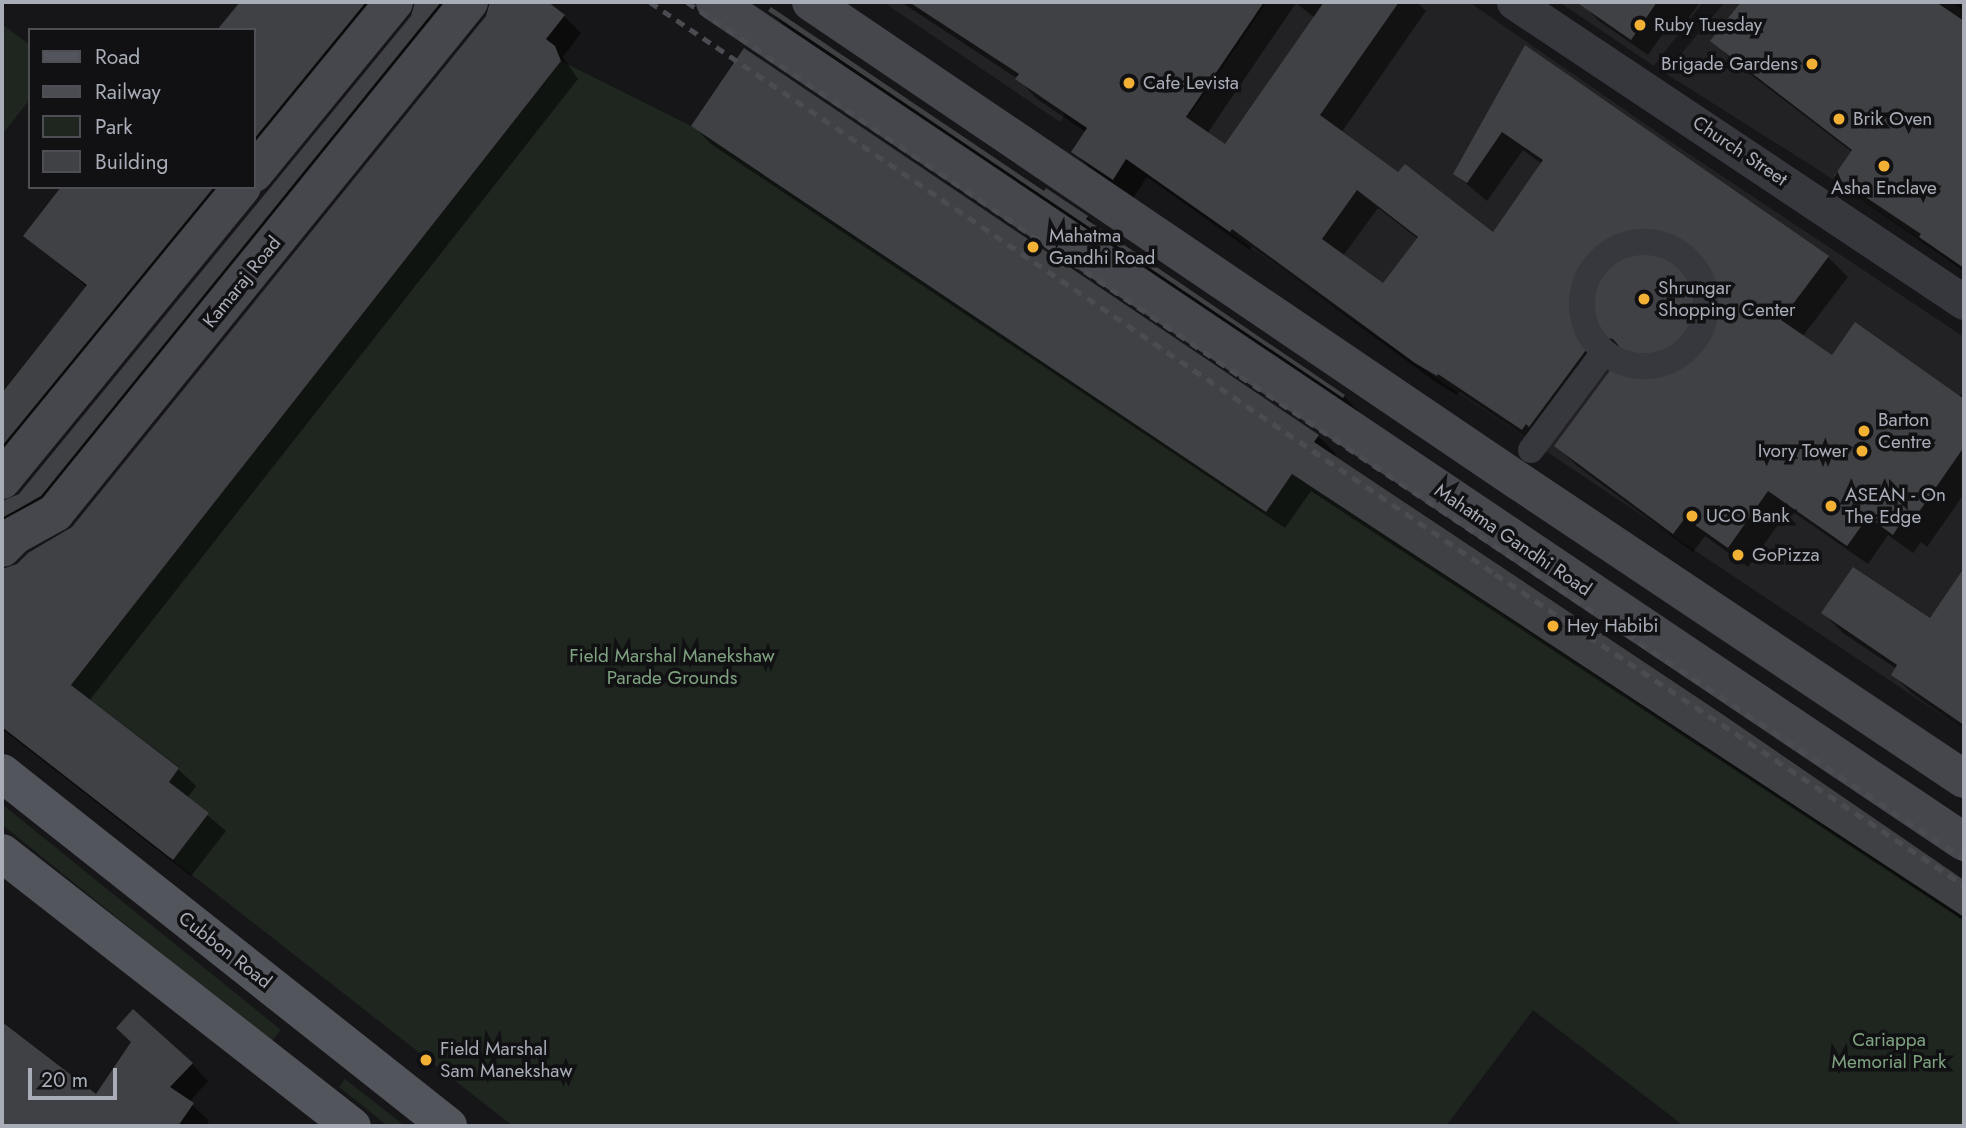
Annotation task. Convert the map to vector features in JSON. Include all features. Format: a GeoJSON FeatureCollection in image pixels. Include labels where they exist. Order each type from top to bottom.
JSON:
{"type":"FeatureCollection","features":[{"type":"Feature","properties":{"kind":"main road"},"geometry":{"type":"LineString","coordinates":[[256,171],[394,2]]}},
{"type":"Feature","properties":{"kind":"main road","name":"Kamaraj Road"},"geometry":{"type":"LineString","coordinates":[[2,548],[15,535],[55,513],[469,2]]}},
{"type":"Feature","properties":{"kind":"main road","name":"Mahatma Gandhi Road"},"geometry":{"type":"LineString","coordinates":[[715,2],[1964,842]]}},
{"type":"Feature","properties":{"kind":"main road"},"geometry":{"type":"LineString","coordinates":[[811,2],[1964,779]]}},
{"type":"Feature","properties":{"kind":"main road"},"geometry":{"type":"LineString","coordinates":[[2,480],[240,189]]}},
{"type":"Feature","properties":{"kind":"main road"},"geometry":{"type":"LineString","coordinates":[[250,189],[291,222]]}},
{"type":"Feature","properties":{"kind":"main road","name":"Cubbon Road"},"geometry":{"type":"LineString","coordinates":[[2,774],[448,1126]]}},
{"type":"Feature","properties":{"kind":"main road"},"geometry":{"type":"LineString","coordinates":[[2,853],[352,1126]]}},
{"type":"Feature","properties":{"kind":"main road"},"geometry":{"type":"LineString","coordinates":[[292,1079],[332,1035]]}},
{"type":"Feature","properties":{"kind":"street","name":"Church Street"},"geometry":{"type":"LineString","coordinates":[[1514,2],[1964,302]]}},
{"type":"Feature","properties":{"kind":"street"},"geometry":{"type":"LineString","coordinates":[[1638,242],[1660,244],[1678,251],[1693,265],[1703,282],[1706,311],[1697,338],[1684,353],[1667,363],[1648,367],[1628,365],[1605,352],[1593,341],[1584,321],[1581,299],[1587,278],[1600,260],[1617,248],[1638,242]]}},
{"type":"Feature","properties":{"kind":"street"},"geometry":{"type":"LineString","coordinates":[[1531,450],[1605,352]]}},
{"type":"Feature","properties":{"kind":"shaded area"},"geometry":{"type":"Polygon","coordinates":[[[883,2],[1142,2],[1060,122],[883,2]]]}},
{"type":"Feature","properties":{"kind":"shaded area"},"geometry":{"type":"Polygon","coordinates":[[[1267,2],[1469,2],[1683,150],[1964,337],[1964,730],[1436,378],[1148,175],[1267,2]]]}},
{"type":"Feature","properties":{"kind":"shaded area"},"geometry":{"type":"Polygon","coordinates":[[[1559,2],[1703,2],[1654,66],[1559,2]]]}},
{"type":"Feature","properties":{"kind":"shaded area"},"geometry":{"type":"Polygon","coordinates":[[[1725,2],[1952,2],[1964,11],[1964,269],[1817,169],[1665,73],[1725,2]]]}},
{"type":"Feature","properties":{"kind":"green space"},"geometry":{"type":"Polygon","coordinates":[[[2,24],[28,44],[28,102],[2,135],[2,24]]]}},
{"type":"Feature","properties":{"kind":"green space","name":"Field Marshal Manekshaw Parade Grounds"},"geometry":{"type":"Polygon","coordinates":[[[561,61],[691,126],[1266,512],[1292,474],[1964,920],[1964,1126],[1684,1126],[1533,1010],[1446,1126],[513,1126],[173,860],[209,813],[169,782],[179,767],[71,685],[561,61]]]}},
{"type":"Feature","properties":{"kind":"green space"},"geometry":{"type":"Polygon","coordinates":[[[2,804],[281,1030],[271,1042],[2,825],[2,804]]]}},
{"type":"Feature","properties":{"kind":"green space"},"geometry":{"type":"Polygon","coordinates":[[[345,1079],[405,1126],[388,1126],[339,1087],[345,1079]]]}},
{"type":"Feature","properties":{"kind":"building"},"geometry":{"type":"Polygon","coordinates":[[[240,2],[366,2],[256,137],[256,28],[219,28],[240,2]]]}},
{"type":"Feature","properties":{"kind":"building"},"geometry":{"type":"Polygon","coordinates":[[[415,2],[441,2],[41,496],[2,518],[2,501],[19,494],[411,16],[415,2]]]}},
{"type":"Feature","properties":{"kind":"building"},"geometry":{"type":"Polygon","coordinates":[[[490,2],[548,2],[565,15],[546,39],[555,46],[561,61],[71,685],[179,768],[169,782],[209,813],[173,860],[2,727],[2,569],[17,564],[28,553],[72,527],[486,16],[490,2]]]}},
{"type":"Feature","properties":{"kind":"building"},"geometry":{"type":"Polygon","coordinates":[[[909,2],[1264,2],[1186,117],[1225,144],[1324,2],[1399,2],[1320,115],[1398,172],[1405,164],[1493,232],[1543,160],[1502,132],[1467,183],[1453,174],[1525,45],[1829,256],[1781,320],[1832,355],[1855,322],[1964,399],[1964,447],[1907,529],[1900,524],[1893,535],[1868,517],[1847,546],[1768,491],[1728,548],[1685,518],[1673,534],[1554,446],[1617,361],[1619,346],[1613,339],[1598,337],[1592,342],[1529,427],[1526,424],[1522,430],[1438,374],[1437,376],[1415,363],[1232,229],[1230,232],[1126,159],[1113,180],[1071,152],[1087,128],[1015,79],[1019,74],[909,2]],[[1357,190],[1322,239],[1383,283],[1418,237],[1357,190]]]}},
{"type":"Feature","properties":{"kind":"building"},"geometry":{"type":"Polygon","coordinates":[[[1576,2],[1657,2],[1631,40],[1576,2]]]}},
{"type":"Feature","properties":{"kind":"building"},"geometry":{"type":"Polygon","coordinates":[[[1741,2],[1936,2],[1964,21],[1964,268],[1919,237],[1921,234],[1834,176],[1852,150],[1710,41],[1741,2]]]}},
{"type":"Feature","properties":{"kind":"building"},"geometry":{"type":"Polygon","coordinates":[[[771,7],[1044,191],[1046,188],[1088,216],[1086,219],[1345,395],[1343,398],[768,11],[771,7]]]}},
{"type":"Feature","properties":{"kind":"building"},"geometry":{"type":"Polygon","coordinates":[[[744,48],[1319,435],[1314,442],[1719,712],[1964,880],[1964,917],[1292,474],[1266,512],[691,126],[744,48]]]}},
{"type":"Feature","properties":{"kind":"building"},"geometry":{"type":"Polygon","coordinates":[[[59,189],[212,189],[2,446],[2,393],[87,285],[23,236],[59,189]]]}},
{"type":"Feature","properties":{"kind":"building"},"geometry":{"type":"Polygon","coordinates":[[[1853,567],[1930,618],[1964,568],[1964,725],[1891,675],[1897,665],[1821,613],[1853,567]]]}},
{"type":"Feature","properties":{"kind":"building"},"geometry":{"type":"Polygon","coordinates":[[[133,1009],[193,1063],[170,1087],[194,1103],[178,1126],[2,1126],[2,1022],[96,1094],[131,1042],[116,1028],[133,1009]]]}},
{"type":"Feature","properties":{"kind":"railway"},"geometry":{"type":"LineString","coordinates":[[650,2],[1495,574],[1964,885]]}},
{"type":"Feature","properties":{"kind":"railway"},"geometry":{"type":"LineString","coordinates":[[687,2],[1240,376],[1964,859]]}},
{"type":"Feature","properties":{"kind":"place","name":"Ruby Tuesday"},"geometry":{"type":"Point","coordinates":[1640,25]}},
{"type":"Feature","properties":{"kind":"place","name":"Brigade Gardens"},"geometry":{"type":"Point","coordinates":[1812,64]}},
{"type":"Feature","properties":{"kind":"place","name":"Cafe Levista"},"geometry":{"type":"Point","coordinates":[1129,83]}},
{"type":"Feature","properties":{"kind":"place","name":"Brik Oven"},"geometry":{"type":"Point","coordinates":[1839,119]}},
{"type":"Feature","properties":{"kind":"place","name":"Asha Enclave"},"geometry":{"type":"Point","coordinates":[1884,166]}},
{"type":"Feature","properties":{"kind":"place","name":"Mahatma Gandhi Road"},"geometry":{"type":"Point","coordinates":[1033,247]}},
{"type":"Feature","properties":{"kind":"place","name":"Shrungar Shopping Center"},"geometry":{"type":"Point","coordinates":[1644,299]}},
{"type":"Feature","properties":{"kind":"place","name":"Barton Centre"},"geometry":{"type":"Point","coordinates":[1864,431]}},
{"type":"Feature","properties":{"kind":"place","name":"Ivory Tower"},"geometry":{"type":"Point","coordinates":[1862,451]}},
{"type":"Feature","properties":{"kind":"place","name":"ASEAN - On The Edge"},"geometry":{"type":"Point","coordinates":[1831,506]}},
{"type":"Feature","properties":{"kind":"place","name":"UCO Bank"},"geometry":{"type":"Point","coordinates":[1692,516]}},
{"type":"Feature","properties":{"kind":"place","name":"GoPizza"},"geometry":{"type":"Point","coordinates":[1738,555]}},
{"type":"Feature","properties":{"kind":"place","name":"Hey Habibi"},"geometry":{"type":"Point","coordinates":[1553,626]}},
{"type":"Feature","properties":{"kind":"place","name":"Field Marshal Sam Manekshaw"},"geometry":{"type":"Point","coordinates":[426,1060]}},
{"type":"Feature","properties":{"kind":"park label","name":"Cariappa Memorial Park"},"geometry":{"type":"Point","coordinates":[1889,1051]}}]}
